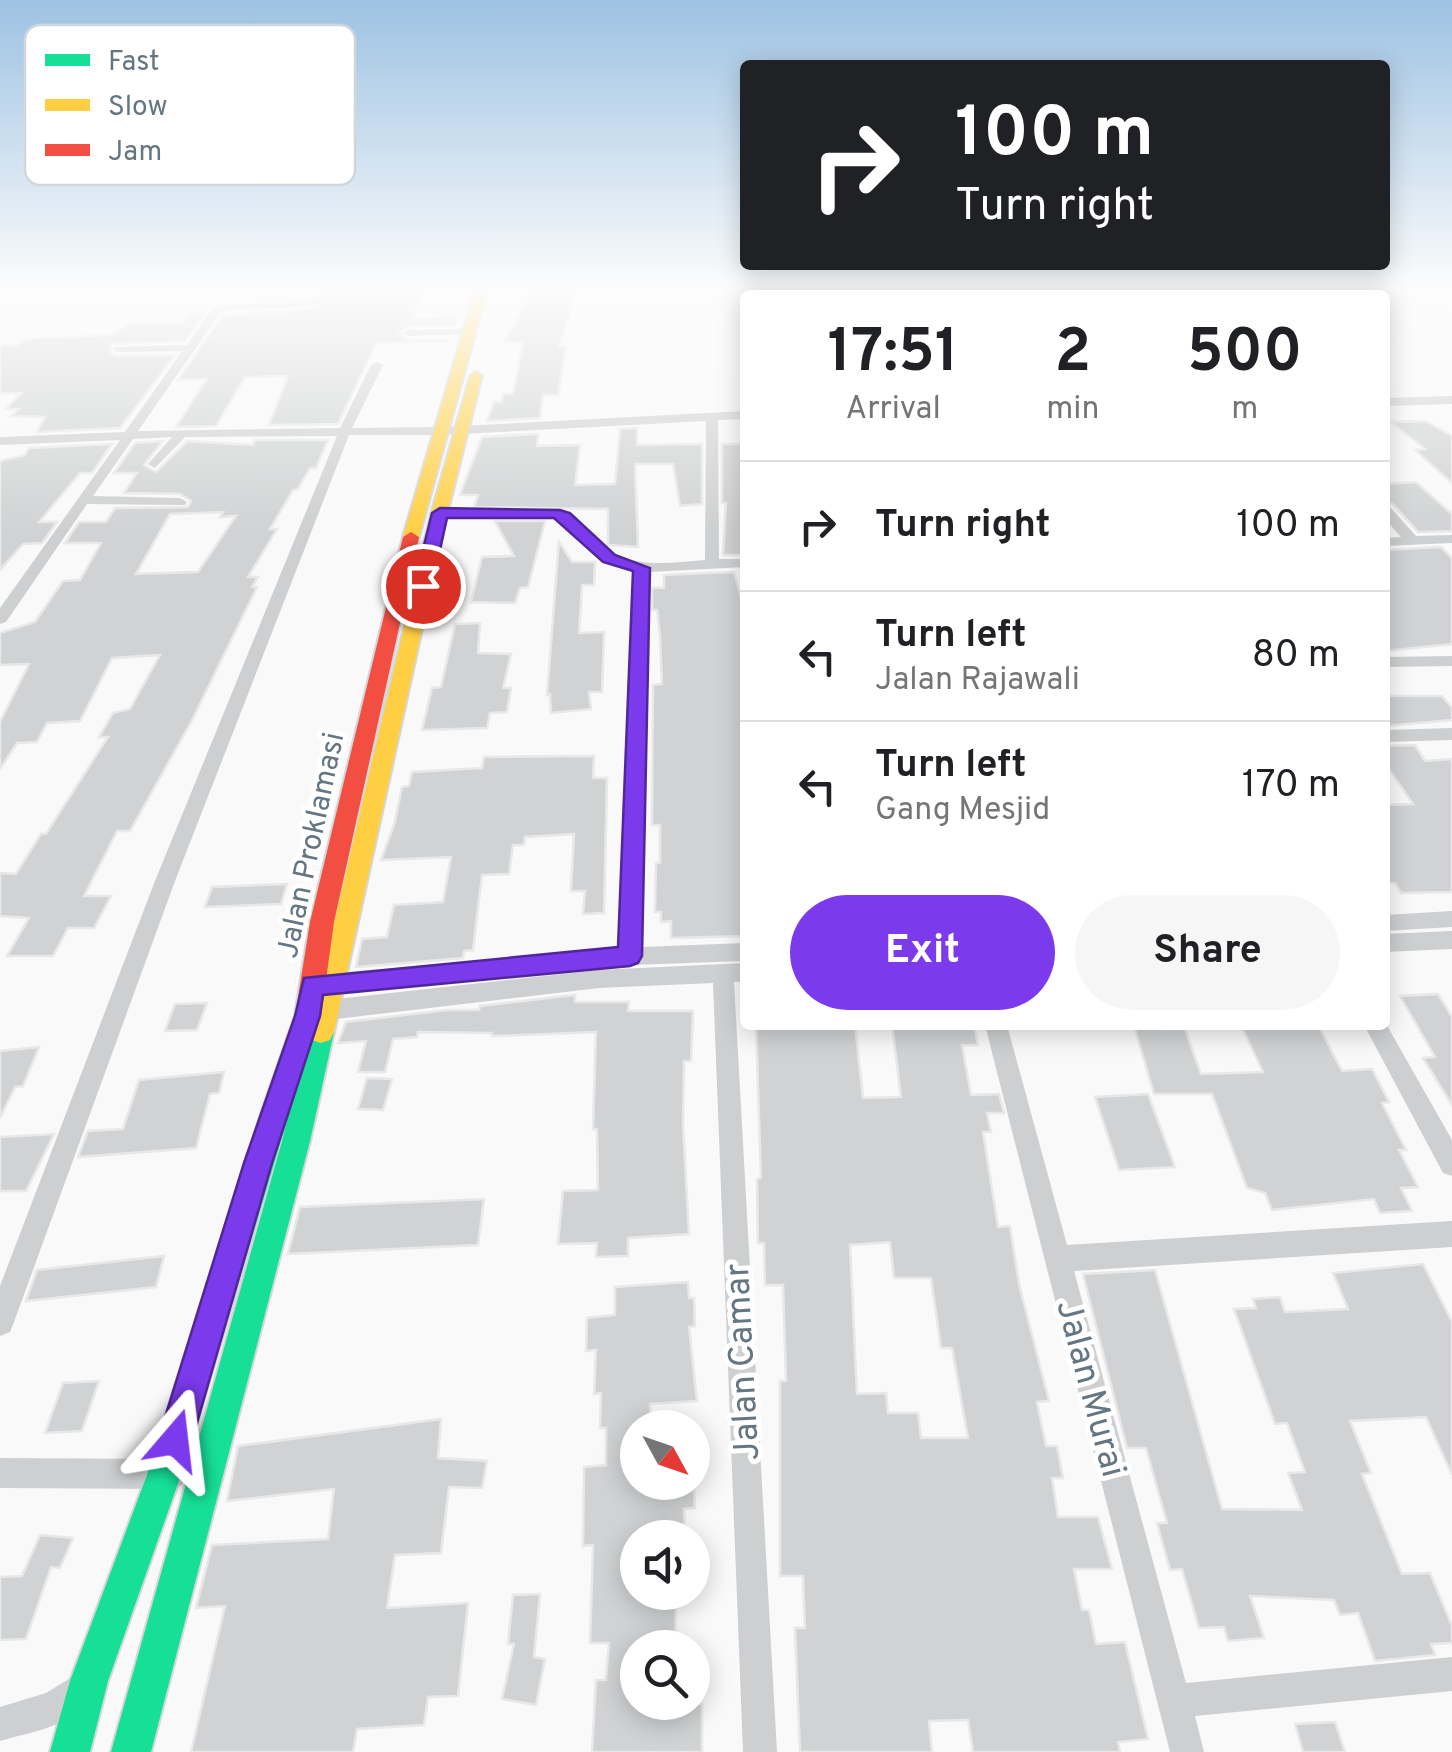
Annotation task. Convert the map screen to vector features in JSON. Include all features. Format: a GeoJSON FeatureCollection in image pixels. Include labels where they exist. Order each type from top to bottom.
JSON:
{"type":"FeatureCollection","features":[{"type":"Feature","properties":{"kind":"street"},"geometry":{"type":"LineString","coordinates":[[0,619],[174,369]]}},
{"type":"Feature","properties":{"kind":"street"},"geometry":{"type":"LineString","coordinates":[[0,1322],[166,881],[344,430],[375,369]]}},
{"type":"Feature","properties":{"kind":"street","name":"Jalan Proklamasi"},"geometry":{"type":"LineString","coordinates":[[131,1752],[208,1472],[440,514],[464,369]]}},
{"type":"Feature","properties":{"kind":"street","name":"Jalan Proklamasi"},"geometry":{"type":"LineString","coordinates":[[324,983],[322,922],[358,756],[415,522],[453,430],[473,369]]}},
{"type":"Feature","properties":{"kind":"street"},"geometry":{"type":"LineString","coordinates":[[1434,400],[1452,416]]}},
{"type":"Feature","properties":{"kind":"street"},"geometry":{"type":"LineString","coordinates":[[1390,402],[1452,400]]}},
{"type":"Feature","properties":{"kind":"street"},"geometry":{"type":"LineString","coordinates":[[712,415],[712,560]]}},
{"type":"Feature","properties":{"kind":"street"},"geometry":{"type":"LineString","coordinates":[[0,441],[182,432],[453,430],[740,415]]}},
{"type":"Feature","properties":{"kind":"street"},"geometry":{"type":"LineString","coordinates":[[155,464],[182,432]]}},
{"type":"Feature","properties":{"kind":"street"},"geometry":{"type":"LineString","coordinates":[[83,500],[180,502]]}},
{"type":"Feature","properties":{"kind":"street"},"geometry":{"type":"LineString","coordinates":[[440,514],[564,516],[609,558],[642,568],[712,560],[740,563]]}},
{"type":"Feature","properties":{"kind":"street"},"geometry":{"type":"LineString","coordinates":[[1390,516],[1412,541]]}},
{"type":"Feature","properties":{"kind":"street"},"geometry":{"type":"LineString","coordinates":[[1390,542],[1452,539]]}},
{"type":"Feature","properties":{"kind":"street"},"geometry":{"type":"LineString","coordinates":[[630,956],[642,568]]}},
{"type":"Feature","properties":{"kind":"street"},"geometry":{"type":"LineString","coordinates":[[1390,662],[1451,662]]}},
{"type":"Feature","properties":{"kind":"street"},"geometry":{"type":"LineString","coordinates":[[1390,736],[1452,734]]}},
{"type":"Feature","properties":{"kind":"street"},"geometry":{"type":"LineString","coordinates":[[1390,923],[1452,919]]}},
{"type":"Feature","properties":{"kind":"street"},"geometry":{"type":"LineString","coordinates":[[1390,944],[1452,940]]}},
{"type":"Feature","properties":{"kind":"street"},"geometry":{"type":"LineString","coordinates":[[324,983],[630,956],[740,952]]}},
{"type":"Feature","properties":{"kind":"street"},"geometry":{"type":"LineString","coordinates":[[318,1012],[599,979],[734,972]]}},
{"type":"Feature","properties":{"kind":"street","name":"Jalan Camar"},"geometry":{"type":"LineString","coordinates":[[734,972],[760,1752]]}},
{"type":"Feature","properties":{"kind":"street","name":"Jalan Proklamasi"},"geometry":{"type":"LineString","coordinates":[[70,1752],[88,1681],[164,1474],[258,1163],[318,1012]]}},
{"type":"Feature","properties":{"kind":"street","name":"Jalan Murai"},"geometry":{"type":"LineString","coordinates":[[997,1030],[1187,1752]]}},
{"type":"Feature","properties":{"kind":"street"},"geometry":{"type":"LineString","coordinates":[[1378,1030],[1452,1164]]}},
{"type":"Feature","properties":{"kind":"street"},"geometry":{"type":"LineString","coordinates":[[1058,1259],[1452,1234]]}},
{"type":"Feature","properties":{"kind":"street"},"geometry":{"type":"LineString","coordinates":[[0,1473],[208,1472]]}},
{"type":"Feature","properties":{"kind":"street"},"geometry":{"type":"LineString","coordinates":[[1174,1701],[1452,1674]]}},
{"type":"Feature","properties":{"kind":"street"},"geometry":{"type":"LineString","coordinates":[[0,1724],[55,1708],[88,1681]]}},
{"type":"Feature","properties":{"kind":"building"},"geometry":{"type":"Polygon","coordinates":[[[0,369],[165,369],[120,428],[37,432],[45,417],[11,416],[19,409],[6,409],[21,393],[0,393],[0,369]]]}},
{"type":"Feature","properties":{"kind":"building"},"geometry":{"type":"Polygon","coordinates":[[[186,369],[364,369],[338,424],[269,425],[288,376],[245,377],[216,426],[176,427],[207,379],[178,380],[186,369]]]}},
{"type":"Feature","properties":{"kind":"building"},"geometry":{"type":"Polygon","coordinates":[[[518,369],[562,369],[558,395],[543,395],[540,418],[487,421],[494,402],[501,402],[503,394],[513,394],[518,369]]]}},
{"type":"Feature","properties":{"kind":"building"},"geometry":{"type":"Polygon","coordinates":[[[1426,421],[1452,436],[1452,483],[1415,450],[1425,449],[1391,422],[1426,421]]]}},
{"type":"Feature","properties":{"kind":"building"},"geometry":{"type":"Polygon","coordinates":[[[637,428],[637,445],[702,444],[702,504],[680,506],[673,464],[635,464],[638,547],[608,545],[608,509],[474,507],[478,495],[460,495],[482,437],[538,434],[537,446],[580,445],[575,485],[615,484],[620,429],[637,428]]]}},
{"type":"Feature","properties":{"kind":"building"},"geometry":{"type":"Polygon","coordinates":[[[255,440],[328,440],[316,468],[310,468],[298,489],[293,490],[270,529],[277,529],[248,577],[258,577],[252,587],[257,587],[191,722],[130,831],[117,831],[84,896],[111,896],[94,928],[68,928],[53,956],[7,956],[29,918],[0,916],[0,873],[16,874],[41,834],[46,834],[108,737],[99,737],[113,713],[130,709],[160,655],[112,658],[80,721],[47,723],[37,742],[17,743],[0,769],[0,722],[29,664],[0,665],[0,633],[35,622],[63,581],[80,580],[101,543],[65,543],[79,522],[106,522],[115,508],[188,507],[191,501],[180,494],[124,493],[137,473],[114,473],[135,443],[163,441],[144,465],[156,472],[187,441],[253,445],[255,440]],[[223,512],[170,514],[136,574],[198,572],[236,516],[220,517],[223,512]]]}},
{"type":"Feature","properties":{"kind":"building"},"geometry":{"type":"Polygon","coordinates":[[[112,444],[92,473],[80,473],[39,522],[57,522],[42,543],[23,544],[0,570],[0,461],[25,455],[29,448],[112,444]]]}},
{"type":"Feature","properties":{"kind":"building"},"geometry":{"type":"Polygon","coordinates":[[[722,444],[740,444],[740,555],[723,555],[726,503],[722,503],[722,444]]]}},
{"type":"Feature","properties":{"kind":"building"},"geometry":{"type":"Polygon","coordinates":[[[1416,482],[1452,514],[1452,531],[1418,532],[1390,503],[1390,484],[1416,482]]]}},
{"type":"Feature","properties":{"kind":"building"},"geometry":{"type":"Polygon","coordinates":[[[495,521],[545,521],[528,587],[520,588],[515,603],[471,602],[482,557],[514,556],[495,521]]]}},
{"type":"Feature","properties":{"kind":"building"},"geometry":{"type":"Polygon","coordinates":[[[559,542],[572,562],[595,562],[594,585],[582,585],[579,633],[604,632],[602,692],[589,692],[591,709],[551,713],[550,694],[547,695],[559,542]]]}},
{"type":"Feature","properties":{"kind":"building"},"geometry":{"type":"Polygon","coordinates":[[[1441,547],[1452,558],[1452,644],[1390,650],[1390,550],[1441,547]]]}},
{"type":"Feature","properties":{"kind":"building"},"geometry":{"type":"Polygon","coordinates":[[[734,572],[740,594],[740,936],[671,938],[671,921],[661,922],[661,912],[655,912],[660,825],[652,825],[653,685],[662,684],[660,635],[657,610],[652,610],[652,588],[664,588],[664,575],[734,572]]]}},
{"type":"Feature","properties":{"kind":"building"},"geometry":{"type":"Polygon","coordinates":[[[480,623],[478,653],[511,654],[503,688],[511,688],[507,712],[490,713],[487,728],[422,730],[432,688],[441,687],[455,624],[480,623]]]}},
{"type":"Feature","properties":{"kind":"building"},"geometry":{"type":"Polygon","coordinates":[[[1390,696],[1442,696],[1452,708],[1452,720],[1390,726],[1390,696]]]}},
{"type":"Feature","properties":{"kind":"building"},"geometry":{"type":"Polygon","coordinates":[[[1415,745],[1425,761],[1452,759],[1452,892],[1401,893],[1395,883],[1390,883],[1390,805],[1413,804],[1390,770],[1390,746],[1415,745]]]}},
{"type":"Feature","properties":{"kind":"building"},"geometry":{"type":"Polygon","coordinates":[[[594,756],[593,778],[607,778],[604,913],[583,914],[585,891],[571,891],[574,834],[525,837],[524,845],[513,845],[509,874],[482,875],[473,950],[464,951],[463,958],[356,967],[362,939],[387,937],[394,905],[443,902],[451,857],[381,860],[402,787],[409,786],[412,772],[482,768],[484,757],[594,756]]]}},
{"type":"Feature","properties":{"kind":"building"},"geometry":{"type":"Polygon","coordinates":[[[287,884],[281,904],[205,907],[212,887],[287,884]]]}},
{"type":"Feature","properties":{"kind":"building"},"geometry":{"type":"Polygon","coordinates":[[[1438,994],[1452,1017],[1452,1105],[1423,1058],[1435,1057],[1400,996],[1438,994]]]}},
{"type":"Feature","properties":{"kind":"building"},"geometry":{"type":"Polygon","coordinates":[[[575,995],[575,1002],[629,1002],[628,1011],[693,1011],[691,1061],[684,1061],[689,1234],[628,1238],[628,1256],[596,1257],[597,1243],[558,1244],[563,1191],[598,1190],[597,1129],[593,1129],[596,1032],[492,1036],[418,1032],[417,1037],[393,1039],[385,1072],[358,1072],[366,1041],[338,1043],[346,1022],[479,1010],[480,1006],[575,995]]]}},
{"type":"Feature","properties":{"kind":"building"},"geometry":{"type":"Polygon","coordinates":[[[207,1003],[197,1030],[165,1031],[175,1004],[207,1003]]]}},
{"type":"Feature","properties":{"kind":"building"},"geometry":{"type":"Polygon","coordinates":[[[756,1030],[856,1030],[863,1098],[901,1097],[893,1030],[975,1030],[978,1045],[962,1045],[971,1095],[999,1094],[1004,1113],[987,1113],[991,1132],[983,1132],[998,1227],[1010,1226],[1019,1284],[1049,1401],[1037,1402],[1046,1446],[1057,1446],[1063,1478],[1052,1478],[1058,1517],[1098,1517],[1112,1569],[1074,1569],[1082,1610],[1089,1610],[1096,1644],[1125,1642],[1148,1739],[1118,1742],[1120,1752],[973,1752],[968,1720],[929,1721],[932,1752],[800,1752],[795,1628],[805,1628],[803,1576],[780,1576],[780,1381],[786,1381],[783,1285],[765,1285],[764,1243],[758,1243],[757,1179],[761,1178],[756,1030]],[[890,1242],[850,1245],[857,1394],[886,1393],[888,1413],[918,1413],[921,1438],[968,1438],[952,1348],[941,1348],[931,1278],[894,1278],[890,1242]]]}},
{"type":"Feature","properties":{"kind":"building"},"geometry":{"type":"Polygon","coordinates":[[[1135,1030],[1185,1030],[1201,1074],[1263,1072],[1243,1030],[1321,1030],[1342,1071],[1372,1069],[1389,1102],[1382,1103],[1406,1150],[1399,1150],[1418,1187],[1401,1188],[1412,1211],[1380,1213],[1374,1199],[1272,1210],[1265,1193],[1247,1188],[1212,1094],[1154,1094],[1135,1030]]]}},
{"type":"Feature","properties":{"kind":"building"},"geometry":{"type":"Polygon","coordinates":[[[39,1047],[23,1086],[15,1087],[0,1118],[0,1051],[39,1047]]]}},
{"type":"Feature","properties":{"kind":"building"},"geometry":{"type":"Polygon","coordinates":[[[224,1072],[219,1093],[210,1094],[196,1148],[78,1157],[88,1131],[123,1129],[139,1080],[224,1072]]]}},
{"type":"Feature","properties":{"kind":"building"},"geometry":{"type":"Polygon","coordinates":[[[367,1078],[392,1079],[383,1110],[358,1109],[367,1078]]]}},
{"type":"Feature","properties":{"kind":"building"},"geometry":{"type":"Polygon","coordinates":[[[1148,1094],[1175,1167],[1119,1170],[1095,1097],[1148,1094]]]}},
{"type":"Feature","properties":{"kind":"building"},"geometry":{"type":"Polygon","coordinates":[[[54,1134],[26,1191],[0,1191],[0,1137],[54,1134]]]}},
{"type":"Feature","properties":{"kind":"building"},"geometry":{"type":"Polygon","coordinates":[[[484,1199],[478,1245],[288,1254],[300,1207],[484,1199]]]}},
{"type":"Feature","properties":{"kind":"building"},"geometry":{"type":"Polygon","coordinates":[[[164,1256],[156,1287],[26,1301],[37,1270],[164,1256]]]}},
{"type":"Feature","properties":{"kind":"building"},"geometry":{"type":"Polygon","coordinates":[[[1423,1264],[1452,1322],[1452,1475],[1426,1417],[1350,1421],[1371,1473],[1362,1474],[1402,1574],[1430,1573],[1452,1626],[1452,1643],[1431,1644],[1435,1655],[1375,1661],[1358,1613],[1340,1615],[1334,1600],[1250,1596],[1264,1638],[1228,1641],[1224,1627],[1199,1628],[1182,1569],[1170,1570],[1157,1523],[1167,1523],[1146,1448],[1127,1448],[1083,1274],[1155,1270],[1222,1509],[1302,1510],[1288,1473],[1305,1472],[1287,1423],[1275,1424],[1234,1309],[1256,1308],[1253,1299],[1280,1297],[1285,1312],[1348,1309],[1333,1273],[1423,1264]]]}},
{"type":"Feature","properties":{"kind":"building"},"geometry":{"type":"Polygon","coordinates":[[[688,1282],[689,1298],[694,1298],[695,1326],[689,1327],[697,1401],[650,1404],[650,1410],[620,1410],[620,1500],[695,1500],[695,1508],[684,1509],[684,1520],[620,1520],[620,1610],[676,1610],[675,1630],[620,1630],[620,1720],[702,1720],[702,1752],[592,1752],[596,1680],[606,1680],[609,1643],[590,1643],[593,1545],[583,1546],[584,1467],[606,1465],[606,1428],[600,1428],[601,1393],[594,1394],[596,1350],[586,1351],[587,1318],[615,1315],[615,1287],[688,1282]]]}},
{"type":"Feature","properties":{"kind":"building"},"geometry":{"type":"Polygon","coordinates":[[[99,1381],[82,1431],[45,1433],[63,1383],[99,1381]]]}},
{"type":"Feature","properties":{"kind":"building"},"geometry":{"type":"Polygon","coordinates":[[[441,1419],[438,1458],[487,1461],[482,1488],[449,1487],[441,1553],[395,1555],[387,1608],[468,1603],[458,1696],[428,1697],[424,1725],[357,1729],[353,1752],[191,1752],[225,1606],[196,1608],[212,1545],[328,1539],[334,1489],[227,1501],[238,1446],[441,1419]]]}},
{"type":"Feature","properties":{"kind":"building"},"geometry":{"type":"Polygon","coordinates":[[[40,1535],[73,1538],[60,1568],[51,1567],[26,1639],[0,1640],[0,1577],[22,1576],[40,1535]]]}},
{"type":"Feature","properties":{"kind":"building"},"geometry":{"type":"Polygon","coordinates":[[[540,1594],[534,1657],[545,1659],[536,1705],[502,1699],[514,1644],[508,1644],[513,1595],[540,1594]]]}},
{"type":"Feature","properties":{"kind":"building"},"geometry":{"type":"Polygon","coordinates":[[[1335,1722],[1345,1752],[1303,1752],[1295,1724],[1335,1722]]]}},
{"type":"Feature","properties":{"kind":"traffic: fast"},"geometry":{"type":"LineString","coordinates":[[131,1752],[296,1141],[321,1032]]}},
{"type":"Feature","properties":{"kind":"traffic: fast"},"geometry":{"type":"LineString","coordinates":[[70,1752],[89,1681],[164,1475],[275,1114]]}},
{"type":"Feature","properties":{"kind":"traffic: slow"},"geometry":{"type":"LineString","coordinates":[[411,537],[459,369]]}},
{"type":"Feature","properties":{"kind":"traffic: slow"},"geometry":{"type":"LineString","coordinates":[[321,1032],[439,514],[476,376]]}},
{"type":"Feature","properties":{"kind":"traffic: jam"},"geometry":{"type":"LineString","coordinates":[[275,1114],[308,1016],[322,922],[411,537]]}},
{"type":"Feature","properties":{"kind":"route"},"geometry":{"type":"LineString","coordinates":[[175,1440],[258,1163],[308,1016],[312,985],[630,956],[642,568],[609,558],[564,516],[542,512],[440,513],[423,586]]}}]}
